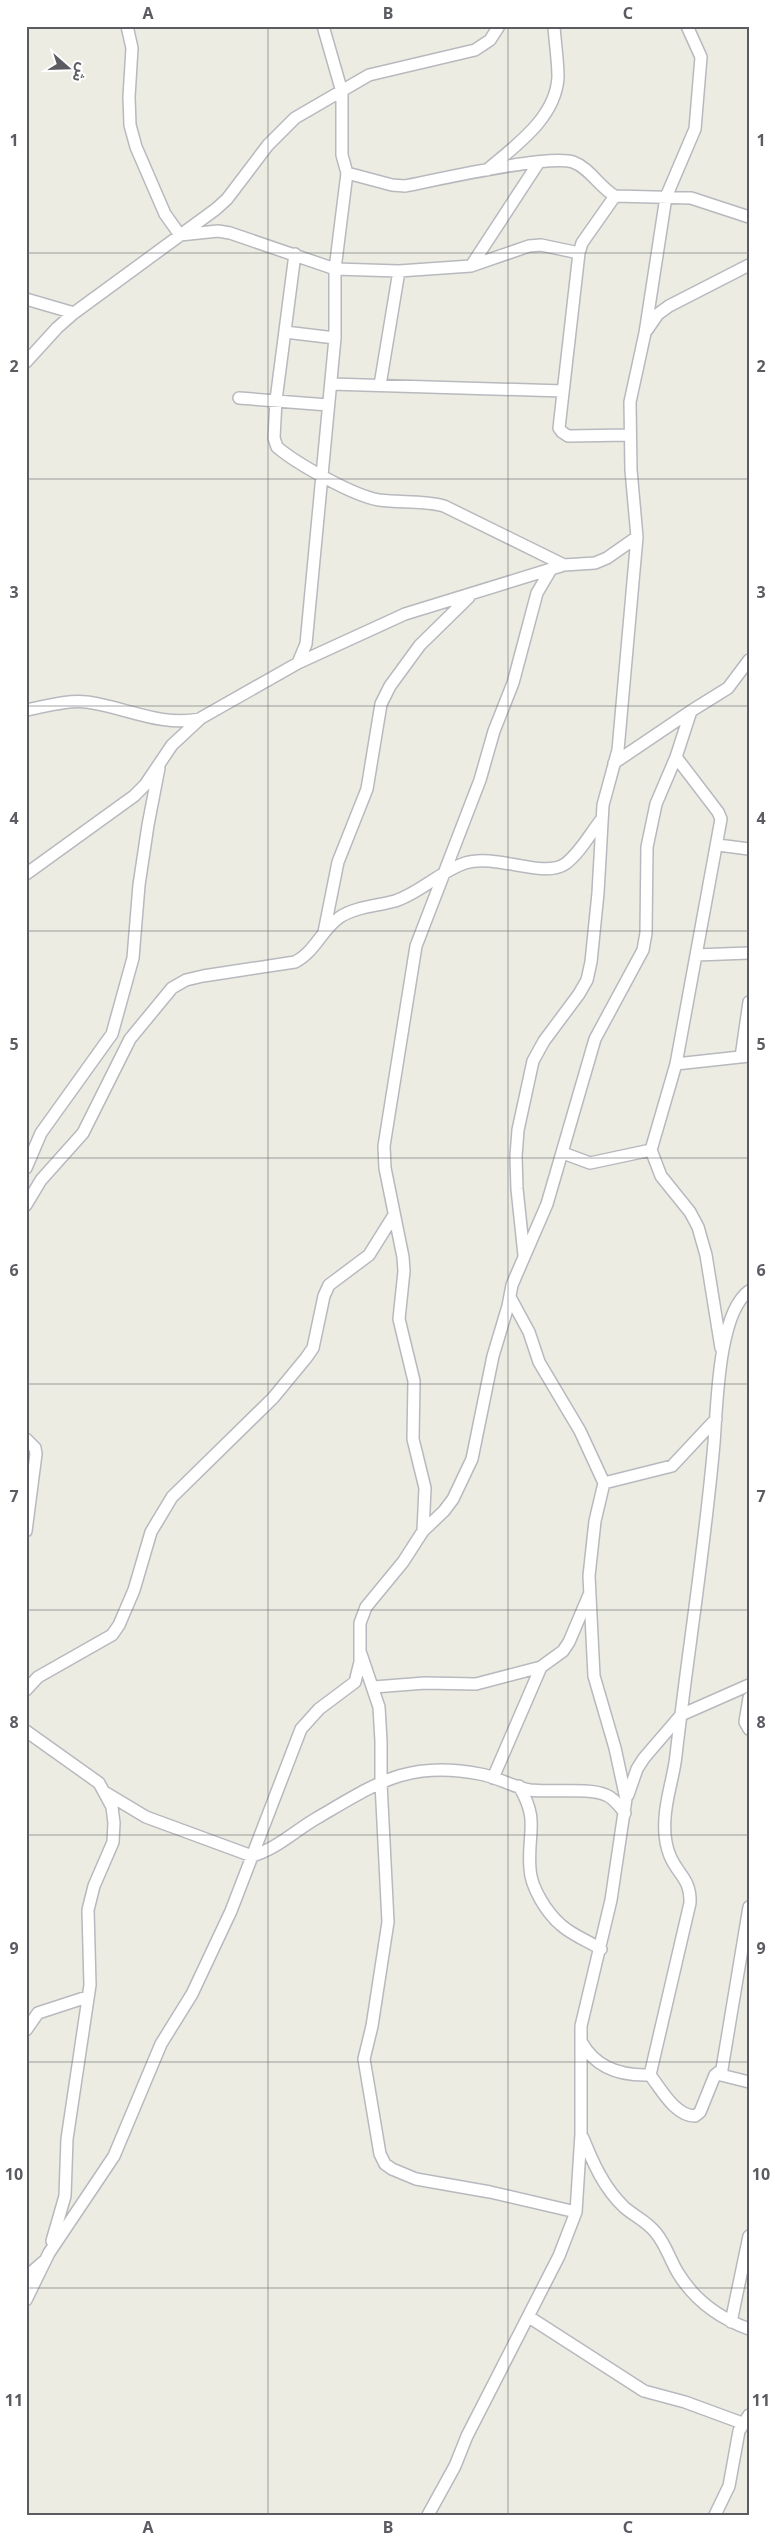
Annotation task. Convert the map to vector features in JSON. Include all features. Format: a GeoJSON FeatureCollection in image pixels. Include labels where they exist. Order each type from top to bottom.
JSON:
{"type":"FeatureCollection","features":[{"type":"Feature","properties":{"kind":"street"},"geometry":{"type":"LineString","coordinates":[[127,26],[132,48],[129,97],[130,125],[136,147],[165,214],[180,236]]}},
{"type":"Feature","properties":{"kind":"street"},"geometry":{"type":"LineString","coordinates":[[298,663],[306,644],[335,338],[335,269],[347,173],[342,155],[342,92],[323,26]]}},
{"type":"Feature","properties":{"kind":"street"},"geometry":{"type":"LineString","coordinates":[[26,362],[56,328],[74,313],[180,236],[227,199],[282,130],[295,118],[369,75],[475,50],[490,40],[499,26]]}},
{"type":"Feature","properties":{"kind":"street"},"geometry":{"type":"LineString","coordinates":[[487,171],[528,134],[546,112],[558,78],[554,26]]}},
{"type":"Feature","properties":{"kind":"street"},"geometry":{"type":"LineString","coordinates":[[524,1257],[517,1189],[516,1156],[518,1130],[533,1061],[544,1041],[587,980],[591,962],[598,894],[601,820],[620,732],[637,538],[630,435],[632,384],[645,334],[666,197],[695,130],[697,118],[701,57],[687,26]]}},
{"type":"Feature","properties":{"kind":"street"},"geometry":{"type":"LineString","coordinates":[[347,173],[392,185],[405,186],[539,162],[563,160],[574,162],[586,171],[604,190],[614,196],[625,198],[666,197],[706,202],[749,217]]}},
{"type":"Feature","properties":{"kind":"street"},"geometry":{"type":"LineString","coordinates":[[471,266],[539,162]]}},
{"type":"Feature","properties":{"kind":"street"},"geometry":{"type":"LineString","coordinates":[[614,196],[582,243],[579,253],[559,428],[568,436],[630,435]]}},
{"type":"Feature","properties":{"kind":"street"},"geometry":{"type":"LineString","coordinates":[[180,236],[218,231],[230,233],[335,269],[399,271],[471,266],[529,246],[554,246],[579,253]]}},
{"type":"Feature","properties":{"kind":"street"},"geometry":{"type":"LineString","coordinates":[[295,254],[276,400],[274,438],[277,447],[322,475],[360,494],[377,500],[432,503],[444,506],[564,565]]}},
{"type":"Feature","properties":{"kind":"street"},"geometry":{"type":"LineString","coordinates":[[645,334],[658,314],[668,306],[749,265]]}},
{"type":"Feature","properties":{"kind":"street"},"geometry":{"type":"LineString","coordinates":[[380,385],[399,271]]}},
{"type":"Feature","properties":{"kind":"street"},"geometry":{"type":"LineString","coordinates":[[26,298],[74,313]]}},
{"type":"Feature","properties":{"kind":"street"},"geometry":{"type":"LineString","coordinates":[[285,332],[335,338]]}},
{"type":"Feature","properties":{"kind":"street"},"geometry":{"type":"LineString","coordinates":[[331,384],[563,391]]}},
{"type":"Feature","properties":{"kind":"street"},"geometry":{"type":"LineString","coordinates":[[239,398],[328,405]]}},
{"type":"Feature","properties":{"kind":"street"},"geometry":{"type":"LineString","coordinates":[[26,874],[134,796],[145,785],[172,745],[201,718],[298,663],[405,614],[564,565],[595,563],[607,558],[637,538]]}},
{"type":"Feature","properties":{"kind":"street"},"geometry":{"type":"LineString","coordinates":[[423,1531],[425,1488],[414,1449],[415,1392],[399,1319],[404,1271],[384,1157],[384,1146],[416,946],[480,780],[494,731],[520,660],[537,593],[550,570]]}},
{"type":"Feature","properties":{"kind":"street"},"geometry":{"type":"LineString","coordinates":[[324,933],[338,862],[367,789],[381,704],[390,686],[420,645],[437,625],[472,594]]}},
{"type":"Feature","properties":{"kind":"street"},"geometry":{"type":"LineString","coordinates":[[614,763],[728,688],[749,660]]}},
{"type":"Feature","properties":{"kind":"street"},"geometry":{"type":"LineString","coordinates":[[26,710],[55,703],[75,701],[89,702],[171,722],[201,718]]}},
{"type":"Feature","properties":{"kind":"street"},"geometry":{"type":"LineString","coordinates":[[26,2300],[48,2256],[114,2156],[161,2044],[192,1994],[231,1911],[301,1729],[319,1709],[355,1682],[360,1662],[360,1623],[366,1607],[403,1562],[423,1531],[444,1511],[453,1499],[472,1459],[493,1356],[512,1285],[547,1204],[594,1039],[643,950],[646,933],[647,847],[651,821],[656,804],[676,757],[691,711]]}},
{"type":"Feature","properties":{"kind":"street"},"geometry":{"type":"LineString","coordinates":[[676,757],[718,812],[721,819],[718,845],[676,1064],[651,1150],[661,1176],[690,1212],[698,1227],[706,1255],[722,1353]]}},
{"type":"Feature","properties":{"kind":"street"},"geometry":{"type":"LineString","coordinates":[[26,1168],[41,1133],[112,1034],[117,1020],[133,958],[148,826],[161,759]]}},
{"type":"Feature","properties":{"kind":"street"},"geometry":{"type":"LineString","coordinates":[[26,1205],[41,1180],[83,1133],[130,1039],[172,988],[186,980],[203,976],[296,962],[306,956],[324,933],[342,916],[397,900],[445,872],[465,863],[480,860],[496,860],[546,870],[559,867],[567,863],[601,820]]}},
{"type":"Feature","properties":{"kind":"street"},"geometry":{"type":"LineString","coordinates":[[718,845],[749,849]]}},
{"type":"Feature","properties":{"kind":"street"},"geometry":{"type":"LineString","coordinates":[[696,955],[749,953]]}},
{"type":"Feature","properties":{"kind":"street"},"geometry":{"type":"LineString","coordinates":[[676,1064],[745,1056],[749,1002]]}},
{"type":"Feature","properties":{"kind":"street"},"geometry":{"type":"LineString","coordinates":[[562,1153],[590,1163],[651,1150]]}},
{"type":"Feature","properties":{"kind":"street"},"geometry":{"type":"LineString","coordinates":[[26,1690],[38,1677],[112,1635],[119,1625],[134,1590],[151,1532],[172,1497],[185,1482],[230,1442],[267,1404],[306,1358],[313,1348],[324,1296],[329,1285],[369,1255],[394,1215]]}},
{"type":"Feature","properties":{"kind":"street"},"geometry":{"type":"LineString","coordinates":[[650,2075],[690,1903],[691,1891],[670,1857],[665,1840],[665,1818],[674,1771],[700,1579],[722,1353],[732,1312],[738,1302],[749,1291]]}},
{"type":"Feature","properties":{"kind":"street"},"geometry":{"type":"LineString","coordinates":[[510,1297],[529,1332],[539,1362],[580,1431],[604,1483],[595,1521],[589,1576],[594,1676],[615,1748],[626,1799]]}},
{"type":"Feature","properties":{"kind":"street"},"geometry":{"type":"LineString","coordinates":[[604,1483],[672,1466],[716,1419]]}},
{"type":"Feature","properties":{"kind":"street"},"geometry":{"type":"LineString","coordinates":[[26,1439],[35,1448],[36,1454],[26,1532]]}},
{"type":"Feature","properties":{"kind":"street"},"geometry":{"type":"LineString","coordinates":[[374,1687],[425,1683],[476,1684],[541,1667],[566,1647],[590,1594]]}},
{"type":"Feature","properties":{"kind":"street"},"geometry":{"type":"LineString","coordinates":[[359,1649],[374,1687],[381,1723],[380,1783],[388,1922],[372,2026],[364,2059],[380,2154],[385,2164],[416,2179],[490,2192],[576,2212]]}},
{"type":"Feature","properties":{"kind":"street"},"geometry":{"type":"LineString","coordinates":[[493,1778],[541,1667]]}},
{"type":"Feature","properties":{"kind":"street"},"geometry":{"type":"LineString","coordinates":[[428,2515],[455,2466],[467,2436],[559,2256],[576,2212],[581,2134],[580,2039],[585,2005],[601,1948],[626,1799],[637,1769],[644,1758],[681,1715],[749,1685]]}},
{"type":"Feature","properties":{"kind":"street"},"geometry":{"type":"LineString","coordinates":[[749,1698],[745,1722],[749,1729]]}},
{"type":"Feature","properties":{"kind":"street"},"geometry":{"type":"LineString","coordinates":[[26,2277],[48,2256],[65,2196],[67,2139],[87,1997],[90,1960],[88,1910],[94,1886],[113,1842],[114,1823],[112,1806],[106,1793],[89,1774],[28,1730]]}},
{"type":"Feature","properties":{"kind":"street"},"geometry":{"type":"LineString","coordinates":[[106,1793],[146,1817],[252,1856],[268,1849],[305,1824],[380,1783],[395,1776],[433,1768],[482,1774],[519,1786],[543,1791],[605,1794],[625,1813]]}},
{"type":"Feature","properties":{"kind":"street"},"geometry":{"type":"LineString","coordinates":[[519,1786],[532,1812],[530,1868],[531,1881],[537,1894],[560,1924],[601,1948]]}},
{"type":"Feature","properties":{"kind":"street"},"geometry":{"type":"LineString","coordinates":[[721,2074],[749,1907]]}},
{"type":"Feature","properties":{"kind":"street"},"geometry":{"type":"LineString","coordinates":[[26,2030],[38,2013],[87,1997]]}},
{"type":"Feature","properties":{"kind":"street"},"geometry":{"type":"LineString","coordinates":[[580,2039],[589,2055],[602,2066],[635,2074],[650,2075],[674,2106],[689,2116],[695,2116],[700,2112],[715,2075],[720,2071],[721,2074],[749,2082]]}},
{"type":"Feature","properties":{"kind":"street"},"geometry":{"type":"LineString","coordinates":[[581,2134],[600,2178],[625,2208],[647,2222],[657,2234],[679,2274],[692,2291],[711,2311],[749,2329]]}},
{"type":"Feature","properties":{"kind":"street"},"geometry":{"type":"LineString","coordinates":[[731,2322],[749,2236]]}},
{"type":"Feature","properties":{"kind":"street"},"geometry":{"type":"LineString","coordinates":[[529,2317],[644,2391],[745,2419],[739,2431],[729,2486],[715,2515]]}}]}
